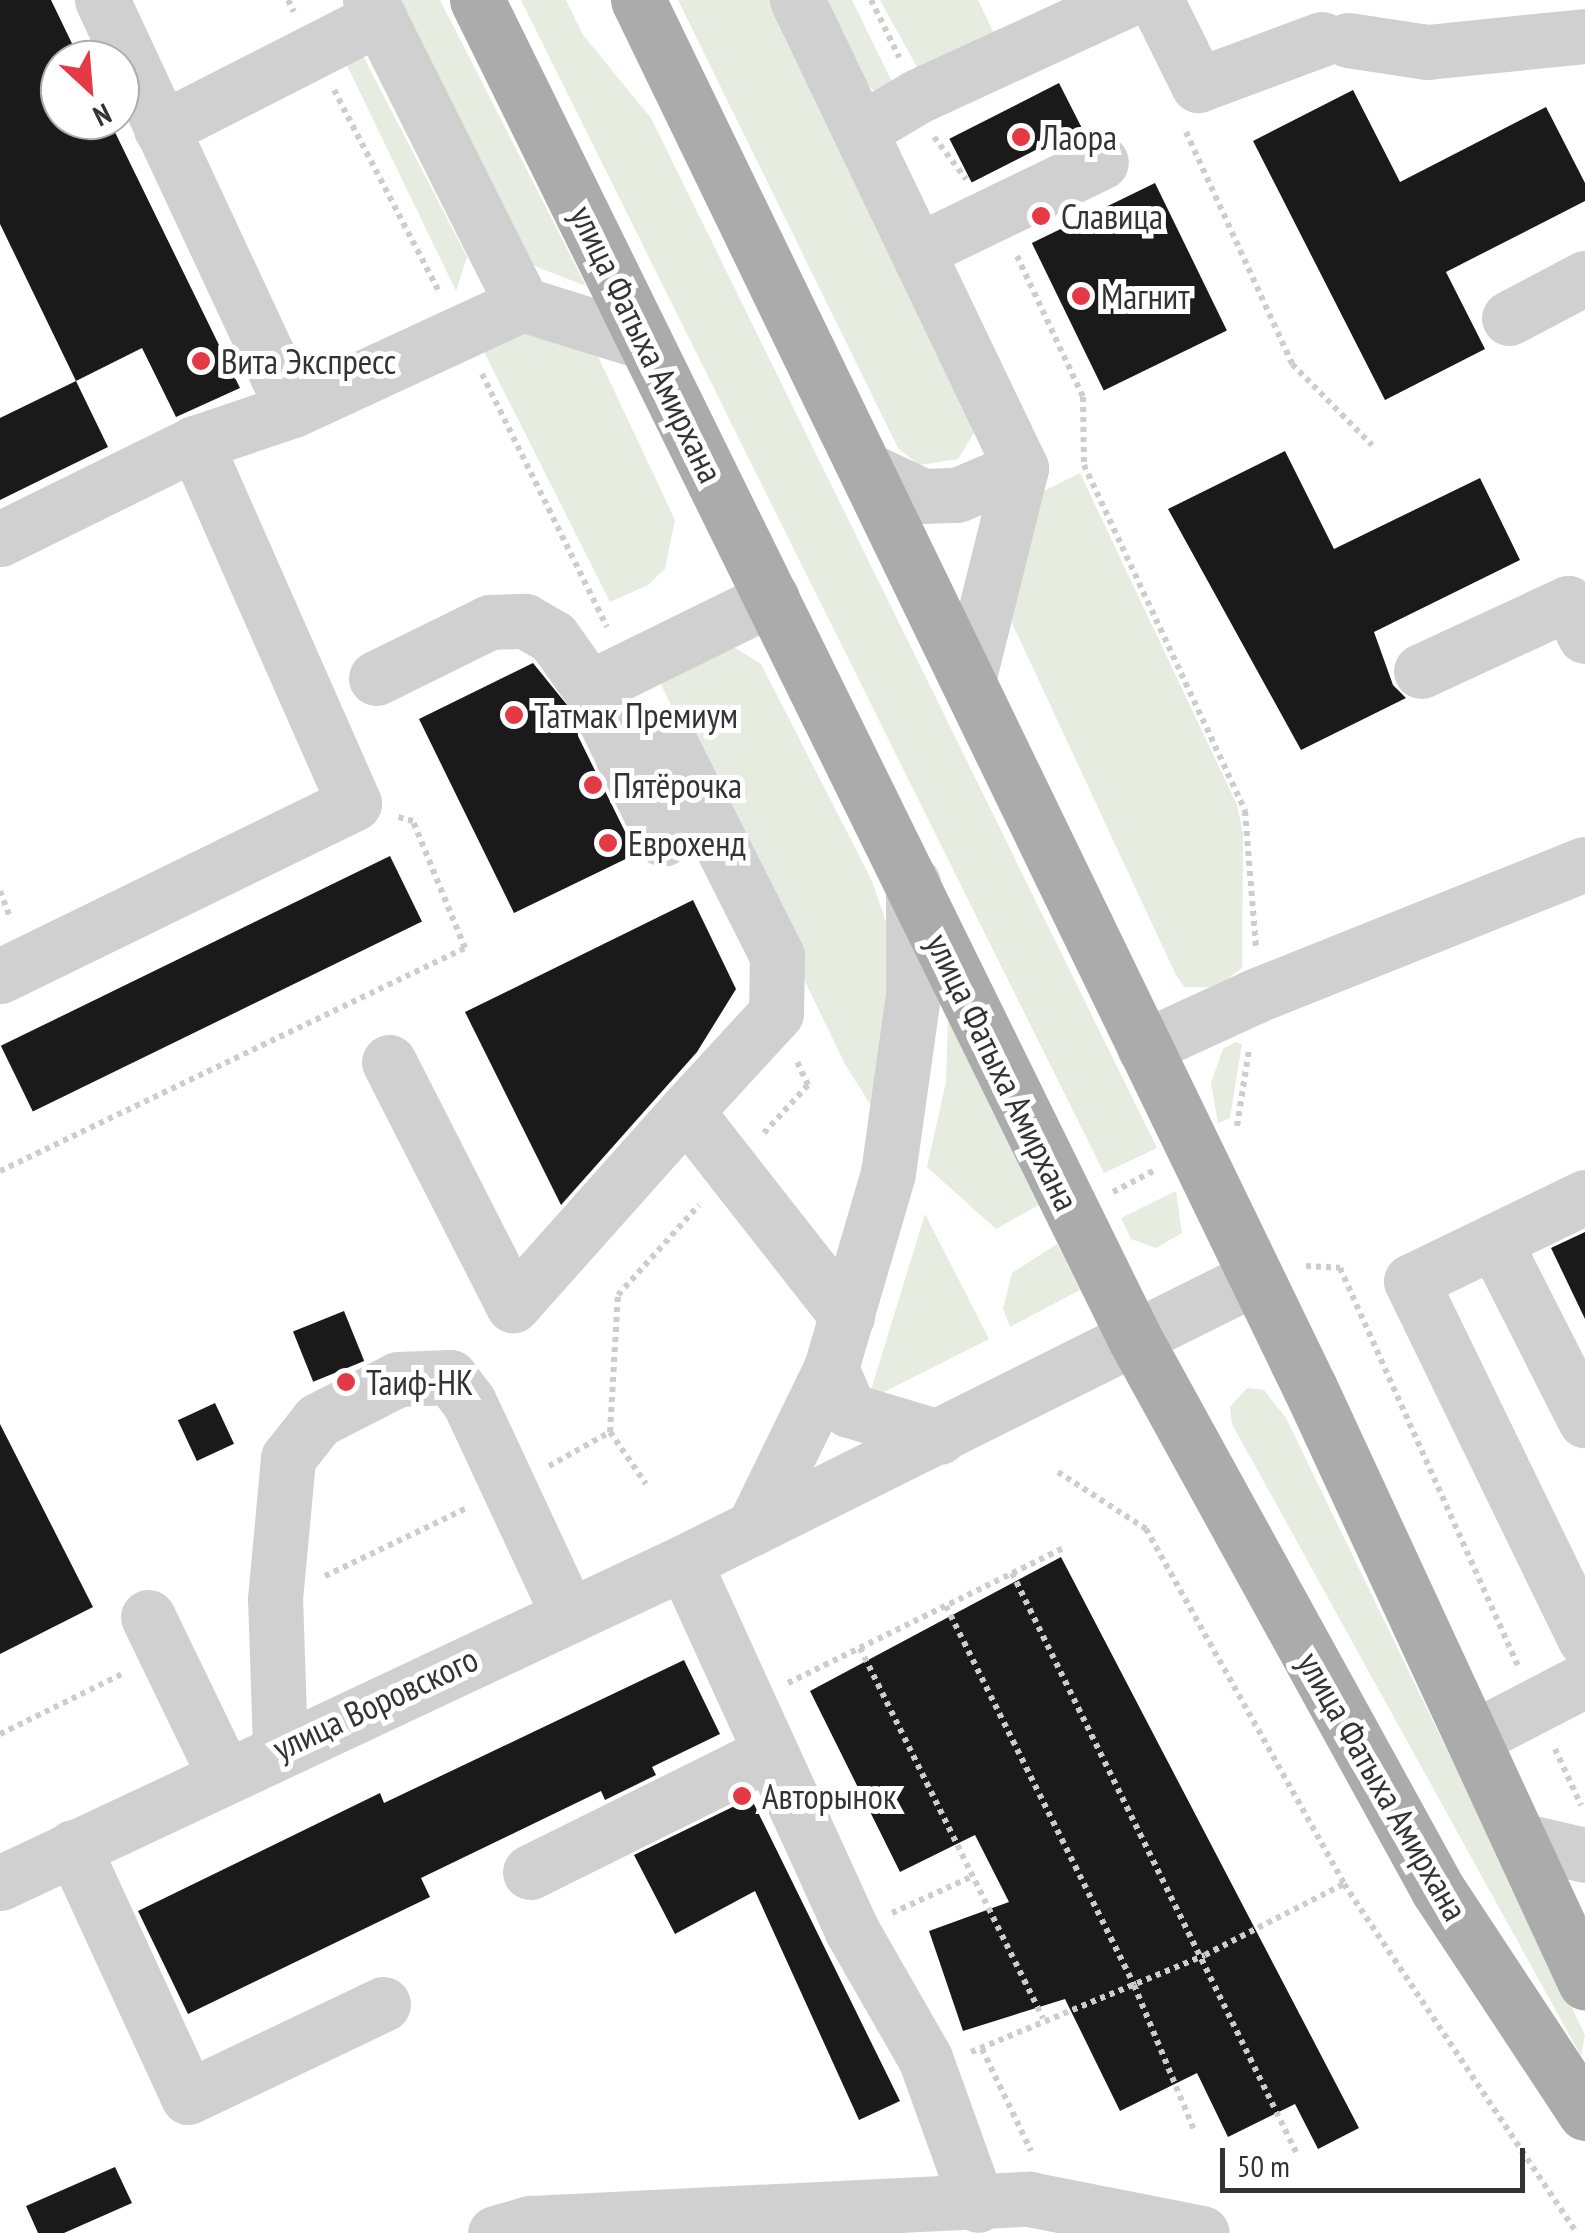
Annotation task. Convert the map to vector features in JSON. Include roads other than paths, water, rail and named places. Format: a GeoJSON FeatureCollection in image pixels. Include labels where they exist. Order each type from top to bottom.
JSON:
{"type":"FeatureCollection","features":[{"type":"Feature","properties":{"kind":"main road","name":"улица Фатыха Амирхана"},"geometry":{"type":"LineString","coordinates":[[477,0],[1135,1339],[1438,1890],[1585,2113]]}},
{"type":"Feature","properties":{"kind":"main road"},"geometry":{"type":"LineString","coordinates":[[638,0],[969,676],[1144,1047],[1278,1265],[1472,1738],[1585,1982]]}},
{"type":"Feature","properties":{"kind":"street"},"geometry":{"type":"LineString","coordinates":[[102,0],[293,410]]}},
{"type":"Feature","properties":{"kind":"street"},"geometry":{"type":"LineString","coordinates":[[797,0],[1022,468],[969,676]]}},
{"type":"Feature","properties":{"kind":"street"},"geometry":{"type":"LineString","coordinates":[[861,130],[1060,14],[1128,0]]}},
{"type":"Feature","properties":{"kind":"street"},"geometry":{"type":"LineString","coordinates":[[1156,0],[1198,85],[1335,40],[1427,52],[1584,38],[1576,0]]}},
{"type":"Feature","properties":{"kind":"street"},"geometry":{"type":"LineString","coordinates":[[161,129],[314,52],[375,9],[522,304]]}},
{"type":"Feature","properties":{"kind":"street"},"geometry":{"type":"LineString","coordinates":[[919,250],[1101,162]]}},
{"type":"Feature","properties":{"kind":"street"},"geometry":{"type":"LineString","coordinates":[[1510,318],[1585,278]]}},
{"type":"Feature","properties":{"kind":"street"},"geometry":{"type":"LineString","coordinates":[[0,539],[194,443],[293,410],[522,304],[645,342]]}},
{"type":"Feature","properties":{"kind":"street"},"geometry":{"type":"LineString","coordinates":[[0,976],[354,803],[194,443]]}},
{"type":"Feature","properties":{"kind":"street"},"geometry":{"type":"LineString","coordinates":[[868,470],[923,496],[957,496],[1022,468]]}},
{"type":"Feature","properties":{"kind":"street"},"geometry":{"type":"LineString","coordinates":[[605,680],[772,598]]}},
{"type":"Feature","properties":{"kind":"street"},"geometry":{"type":"LineString","coordinates":[[1421,671],[1568,603],[1585,636]]}},
{"type":"Feature","properties":{"kind":"street"},"geometry":{"type":"LineString","coordinates":[[376,678],[490,622],[525,621],[553,637],[605,680],[622,756],[663,839]]}},
{"type":"Feature","properties":{"kind":"street"},"geometry":{"type":"LineString","coordinates":[[389,1062],[513,1305],[776,1013],[777,956],[670,743],[622,756]]}},
{"type":"Feature","properties":{"kind":"street"},"geometry":{"type":"LineString","coordinates":[[1144,1047],[1257,994],[1585,864]]}},
{"type":"Feature","properties":{"kind":"street"},"geometry":{"type":"LineString","coordinates":[[753,1528],[831,1368],[888,1173],[904,1084],[913,994],[913,883]]}},
{"type":"Feature","properties":{"kind":"street"},"geometry":{"type":"LineString","coordinates":[[686,1111],[730,1172],[847,1316]]}},
{"type":"Feature","properties":{"kind":"street"},"geometry":{"type":"LineString","coordinates":[[1580,1618],[1411,1280],[1585,1197]]}},
{"type":"Feature","properties":{"kind":"street"},"geometry":{"type":"LineString","coordinates":[[1494,1241],[1585,1420]]}},
{"type":"Feature","properties":{"kind":"street","name":"улица Воровского"},"geometry":{"type":"LineString","coordinates":[[0,1883],[224,1774],[684,1562],[1278,1265]]}},
{"type":"Feature","properties":{"kind":"street"},"geometry":{"type":"LineString","coordinates":[[831,1368],[849,1410],[939,1437]]}},
{"type":"Feature","properties":{"kind":"street"},"geometry":{"type":"LineString","coordinates":[[280,1748],[275,1600],[288,1458],[318,1420],[398,1380],[450,1377],[469,1402],[568,1614]]}},
{"type":"Feature","properties":{"kind":"street"},"geometry":{"type":"LineString","coordinates":[[684,1562],[722,1634],[744,1704],[851,1930],[925,2058],[1024,2210]]}},
{"type":"Feature","properties":{"kind":"street"},"geometry":{"type":"LineString","coordinates":[[157,1635],[224,1774]]}},
{"type":"Feature","properties":{"kind":"street"},"geometry":{"type":"LineString","coordinates":[[1472,1738],[1585,1680]]}},
{"type":"Feature","properties":{"kind":"street"},"geometry":{"type":"LineString","coordinates":[[530,1872],[768,1754]]}},
{"type":"Feature","properties":{"kind":"street"},"geometry":{"type":"LineString","coordinates":[[1520,1840],[1585,1855]]}},
{"type":"Feature","properties":{"kind":"street"},"geometry":{"type":"LineString","coordinates":[[73,1848],[188,2097],[384,2004]]}},
{"type":"Feature","properties":{"kind":"street"},"geometry":{"type":"LineString","coordinates":[[496,2233],[531,2224],[1024,2210],[1202,2233]]}},
{"type":"Feature","properties":{"kind":"place","name":"Лаора"},"geometry":{"type":"Point","coordinates":[1021,137]}},
{"type":"Feature","properties":{"kind":"place","name":"Славица"},"geometry":{"type":"Point","coordinates":[1041,216]}},
{"type":"Feature","properties":{"kind":"place","name":"Магнит"},"geometry":{"type":"Point","coordinates":[1081,296]}},
{"type":"Feature","properties":{"kind":"place","name":"Вита Экспресс"},"geometry":{"type":"Point","coordinates":[201,361]}},
{"type":"Feature","properties":{"kind":"place","name":"Татмак Премиум"},"geometry":{"type":"Point","coordinates":[514,715]}},
{"type":"Feature","properties":{"kind":"place","name":"Пятёрочка"},"geometry":{"type":"Point","coordinates":[593,785]}},
{"type":"Feature","properties":{"kind":"place","name":"Еврохенд"},"geometry":{"type":"Point","coordinates":[608,843]}},
{"type":"Feature","properties":{"kind":"place","name":"Таиф-НК"},"geometry":{"type":"Point","coordinates":[346,1382]}},
{"type":"Feature","properties":{"kind":"place","name":"Авторынок"},"geometry":{"type":"Point","coordinates":[742,1796]}}]}
